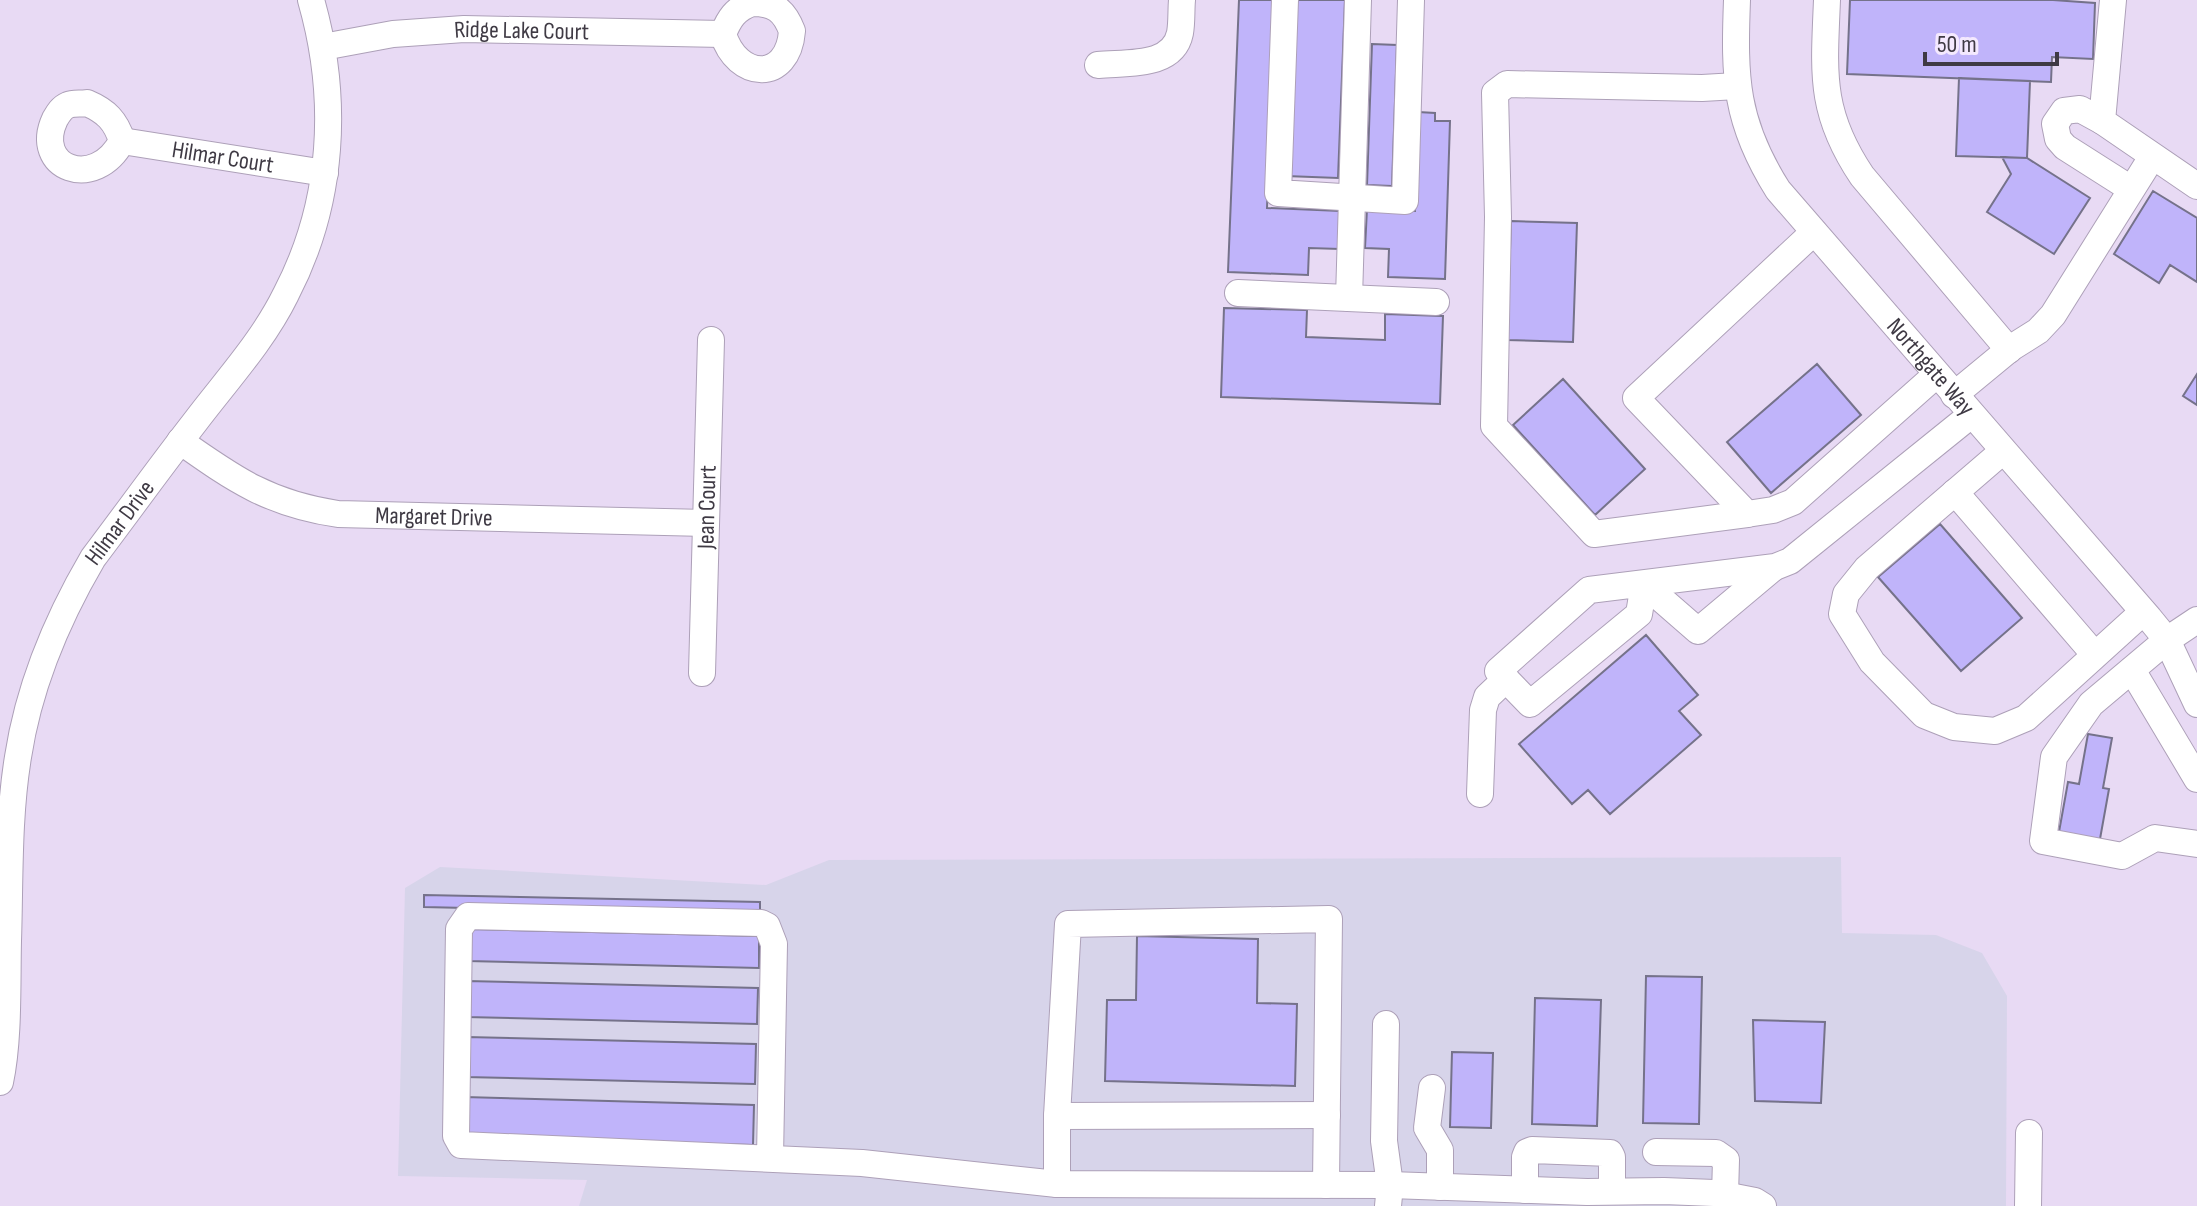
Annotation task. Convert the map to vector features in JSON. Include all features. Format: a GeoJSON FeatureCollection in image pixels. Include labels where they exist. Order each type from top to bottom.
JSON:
{"type":"FeatureCollection","features":[{"type":"Feature","properties":{"kind":"street","name":"Hilmar Drive"},"geometry":{"type":"LineString","coordinates":[[0,1082],[13,802],[12,715],[42,662],[71,595],[93,558],[258,340],[287,294],[316,218],[329,132],[323,47],[311,0]]}},
{"type":"Feature","properties":{"kind":"street"},"geometry":{"type":"LineString","coordinates":[[1098,65],[1164,58],[1174,49],[1180,33],[1182,0]]}},
{"type":"Feature","properties":{"kind":"street"},"geometry":{"type":"LineString","coordinates":[[1285,0],[1278,193],[1405,201],[1411,0]]}},
{"type":"Feature","properties":{"kind":"street"},"geometry":{"type":"LineString","coordinates":[[1349,298],[1358,0]]}},
{"type":"Feature","properties":{"kind":"street","name":"Northgate Way"},"geometry":{"type":"LineString","coordinates":[[1737,0],[1737,86],[1749,136],[1778,190],[2167,640],[2197,704]]}},
{"type":"Feature","properties":{"kind":"street"},"geometry":{"type":"LineString","coordinates":[[1827,0],[1824,80],[1834,126],[1845,151],[1862,176],[2009,350]]}},
{"type":"Feature","properties":{"kind":"street"},"geometry":{"type":"LineString","coordinates":[[2102,121],[2113,0]]}},
{"type":"Feature","properties":{"kind":"street","name":"Ridge Lake Court"},"geometry":{"type":"LineString","coordinates":[[323,47],[393,34],[464,29],[723,34]]}},
{"type":"Feature","properties":{"kind":"street"},"geometry":{"type":"LineString","coordinates":[[1737,86],[1507,84],[1495,93],[1498,217],[1494,426],[1594,534],[1773,510],[1793,502],[1936,375]]}},
{"type":"Feature","properties":{"kind":"street"},"geometry":{"type":"LineString","coordinates":[[2131,189],[2065,147],[2058,139],[2055,124],[2064,111],[2080,109],[2102,121],[2197,186]]}},
{"type":"Feature","properties":{"kind":"street","name":"Hilmar Court"},"geometry":{"type":"LineString","coordinates":[[122,141],[325,173]]}},
{"type":"Feature","properties":{"kind":"street"},"geometry":{"type":"LineString","coordinates":[[1644,584],[1639,614],[1530,704],[1498,671],[1589,590],[1775,567],[1790,561],[1962,405],[2009,350],[2038,331],[2053,315],[2152,157]]}},
{"type":"Feature","properties":{"kind":"street"},"geometry":{"type":"LineString","coordinates":[[1747,514],[1636,398],[1814,232]]}},
{"type":"Feature","properties":{"kind":"street"},"geometry":{"type":"LineString","coordinates":[[1238,293],[1436,302]]}},
{"type":"Feature","properties":{"kind":"street","name":"Jean Court"},"geometry":{"type":"LineString","coordinates":[[702,673],[711,340]]}},
{"type":"Feature","properties":{"kind":"street","name":"Margaret Drive"},"geometry":{"type":"LineString","coordinates":[[180,441],[255,491],[309,510],[338,514],[706,523]]}},
{"type":"Feature","properties":{"kind":"street"},"geometry":{"type":"LineString","coordinates":[[2003,451],[1867,568],[1846,594],[1842,614],[1872,662],[1924,715],[1954,727],[1995,731],[2026,718],[2143,612]]}},
{"type":"Feature","properties":{"kind":"street"},"geometry":{"type":"LineString","coordinates":[[1955,492],[2095,655]]}},
{"type":"Feature","properties":{"kind":"street"},"geometry":{"type":"LineString","coordinates":[[1644,584],[1698,631],[1775,567]]}},
{"type":"Feature","properties":{"kind":"street"},"geometry":{"type":"LineString","coordinates":[[2197,620],[2167,640],[2091,704],[2054,757],[2043,841],[2122,856],[2155,838],[2197,844]]}},
{"type":"Feature","properties":{"kind":"street"},"geometry":{"type":"LineString","coordinates":[[2132,670],[2197,779]]}},
{"type":"Feature","properties":{"kind":"street"},"geometry":{"type":"LineString","coordinates":[[1480,794],[1483,710],[1487,697],[1506,679]]}},
{"type":"Feature","properties":{"kind":"street"},"geometry":{"type":"LineString","coordinates":[[770,1157],[774,944],[767,926],[761,923],[468,916],[463,922],[459,929],[456,1136],[461,1145],[770,1157],[876,1164],[1057,1184],[1326,1185],[1389,1196],[1725,1195],[1755,1201],[1763,1206]]}},
{"type":"Feature","properties":{"kind":"street"},"geometry":{"type":"LineString","coordinates":[[1057,1184],[1057,1116],[1068,924],[1329,919],[1326,1185]]}},
{"type":"Feature","properties":{"kind":"street"},"geometry":{"type":"LineString","coordinates":[[1386,1024],[1384,1141],[1389,1196]]}},
{"type":"Feature","properties":{"kind":"street"},"geometry":{"type":"LineString","coordinates":[[1432,1088],[1427,1128],[1440,1150],[1456,1194]]}},
{"type":"Feature","properties":{"kind":"street"},"geometry":{"type":"LineString","coordinates":[[1057,1116],[1327,1115]]}},
{"type":"Feature","properties":{"kind":"street"},"geometry":{"type":"LineString","coordinates":[[2028,1206],[2029,1133]]}},
{"type":"Feature","properties":{"kind":"street"},"geometry":{"type":"LineString","coordinates":[[1526,1196],[1525,1157],[1532,1150],[1610,1153],[1635,1197]]}},
{"type":"Feature","properties":{"kind":"street"},"geometry":{"type":"LineString","coordinates":[[1656,1152],[1716,1153],[1726,1160],[1725,1195]]}},
{"type":"Feature","properties":{"kind":"shaded area"},"geometry":{"type":"Polygon","coordinates":[[[1841,857],[1842,933],[1936,935],[1982,953],[2007,996],[2006,1206],[579,1206],[587,1180],[398,1176],[405,888],[440,867],[766,885],[829,860],[1841,857]]]}},
{"type":"Feature","properties":{"kind":"building"},"geometry":{"type":"Polygon","coordinates":[[[1239,0],[1275,0],[1267,208],[1341,211],[1340,249],[1309,248],[1308,275],[1228,272],[1239,0]]]}},
{"type":"Feature","properties":{"kind":"building"},"geometry":{"type":"Polygon","coordinates":[[[1293,0],[1345,0],[1338,178],[1286,176],[1293,0]]]}},
{"type":"Feature","properties":{"kind":"building"},"geometry":{"type":"Polygon","coordinates":[[[1850,0],[2053,0],[2095,3],[2093,59],[2052,57],[2051,82],[1847,74],[1850,0]]]}},
{"type":"Feature","properties":{"kind":"building"},"geometry":{"type":"Polygon","coordinates":[[[1372,44],[1397,45],[1392,186],[1367,185],[1372,44]]]}},
{"type":"Feature","properties":{"kind":"building"},"geometry":{"type":"Polygon","coordinates":[[[1959,78],[2030,81],[2027,158],[1956,156],[1959,78]]]}},
{"type":"Feature","properties":{"kind":"building"},"geometry":{"type":"Polygon","coordinates":[[[1418,112],[1435,113],[1435,121],[1450,121],[1445,279],[1388,277],[1389,249],[1365,248],[1367,209],[1415,211],[1418,112]]]}},
{"type":"Feature","properties":{"kind":"building"},"geometry":{"type":"Polygon","coordinates":[[[2002,157],[2027,158],[2090,198],[2054,254],[1987,212],[2011,174],[2002,157]]]}},
{"type":"Feature","properties":{"kind":"building"},"geometry":{"type":"Polygon","coordinates":[[[2153,191],[2197,218],[2197,282],[2170,265],[2159,283],[2114,254],[2153,191]]]}},
{"type":"Feature","properties":{"kind":"building"},"geometry":{"type":"Polygon","coordinates":[[[1511,221],[1577,223],[1573,342],[1507,340],[1511,221]]]}},
{"type":"Feature","properties":{"kind":"building"},"geometry":{"type":"Polygon","coordinates":[[[1224,308],[1307,310],[1306,337],[1385,340],[1385,314],[1443,316],[1440,404],[1221,397],[1224,308]]]}},
{"type":"Feature","properties":{"kind":"building"},"geometry":{"type":"Polygon","coordinates":[[[1817,364],[1861,415],[1771,493],[1727,442],[1817,364]]]}},
{"type":"Feature","properties":{"kind":"building"},"geometry":{"type":"Polygon","coordinates":[[[2197,374],[2197,405],[2183,396],[2197,374]]]}},
{"type":"Feature","properties":{"kind":"building"},"geometry":{"type":"Polygon","coordinates":[[[1563,379],[1645,469],[1595,515],[1513,425],[1563,379]]]}},
{"type":"Feature","properties":{"kind":"building"},"geometry":{"type":"Polygon","coordinates":[[[1940,524],[2022,618],[1961,671],[1878,577],[1940,524]]]}},
{"type":"Feature","properties":{"kind":"building"},"geometry":{"type":"Polygon","coordinates":[[[1646,635],[1698,695],[1679,711],[1701,735],[1610,814],[1588,790],[1572,804],[1519,744],[1646,635]]]}},
{"type":"Feature","properties":{"kind":"building"},"geometry":{"type":"Polygon","coordinates":[[[2088,734],[2112,738],[2103,788],[2109,789],[2098,850],[2057,843],[2068,782],[2079,784],[2088,734]]]}},
{"type":"Feature","properties":{"kind":"building"},"geometry":{"type":"Polygon","coordinates":[[[424,895],[760,902],[760,915],[424,907],[424,895]]]}},
{"type":"Feature","properties":{"kind":"building"},"geometry":{"type":"Polygon","coordinates":[[[469,929],[759,936],[759,968],[468,961],[469,929]]]}},
{"type":"Feature","properties":{"kind":"building"},"geometry":{"type":"Polygon","coordinates":[[[1137,936],[1258,939],[1257,1003],[1297,1004],[1295,1086],[1105,1081],[1107,1000],[1136,1000],[1137,936]]]}},
{"type":"Feature","properties":{"kind":"building"},"geometry":{"type":"Polygon","coordinates":[[[1646,976],[1702,977],[1699,1124],[1643,1123],[1646,976]]]}},
{"type":"Feature","properties":{"kind":"building"},"geometry":{"type":"Polygon","coordinates":[[[467,981],[758,988],[757,1024],[466,1017],[467,981]]]}},
{"type":"Feature","properties":{"kind":"building"},"geometry":{"type":"Polygon","coordinates":[[[1535,998],[1601,1000],[1597,1126],[1532,1124],[1535,998]]]}},
{"type":"Feature","properties":{"kind":"building"},"geometry":{"type":"Polygon","coordinates":[[[1753,1020],[1825,1022],[1821,1103],[1755,1101],[1753,1020]]]}},
{"type":"Feature","properties":{"kind":"building"},"geometry":{"type":"Polygon","coordinates":[[[466,1037],[756,1044],[755,1084],[465,1077],[466,1037]]]}},
{"type":"Feature","properties":{"kind":"building"},"geometry":{"type":"Polygon","coordinates":[[[1452,1052],[1493,1053],[1491,1128],[1450,1127],[1452,1052]]]}},
{"type":"Feature","properties":{"kind":"building"},"geometry":{"type":"Polygon","coordinates":[[[464,1097],[754,1105],[753,1145],[463,1138],[464,1097]]]}}]}
